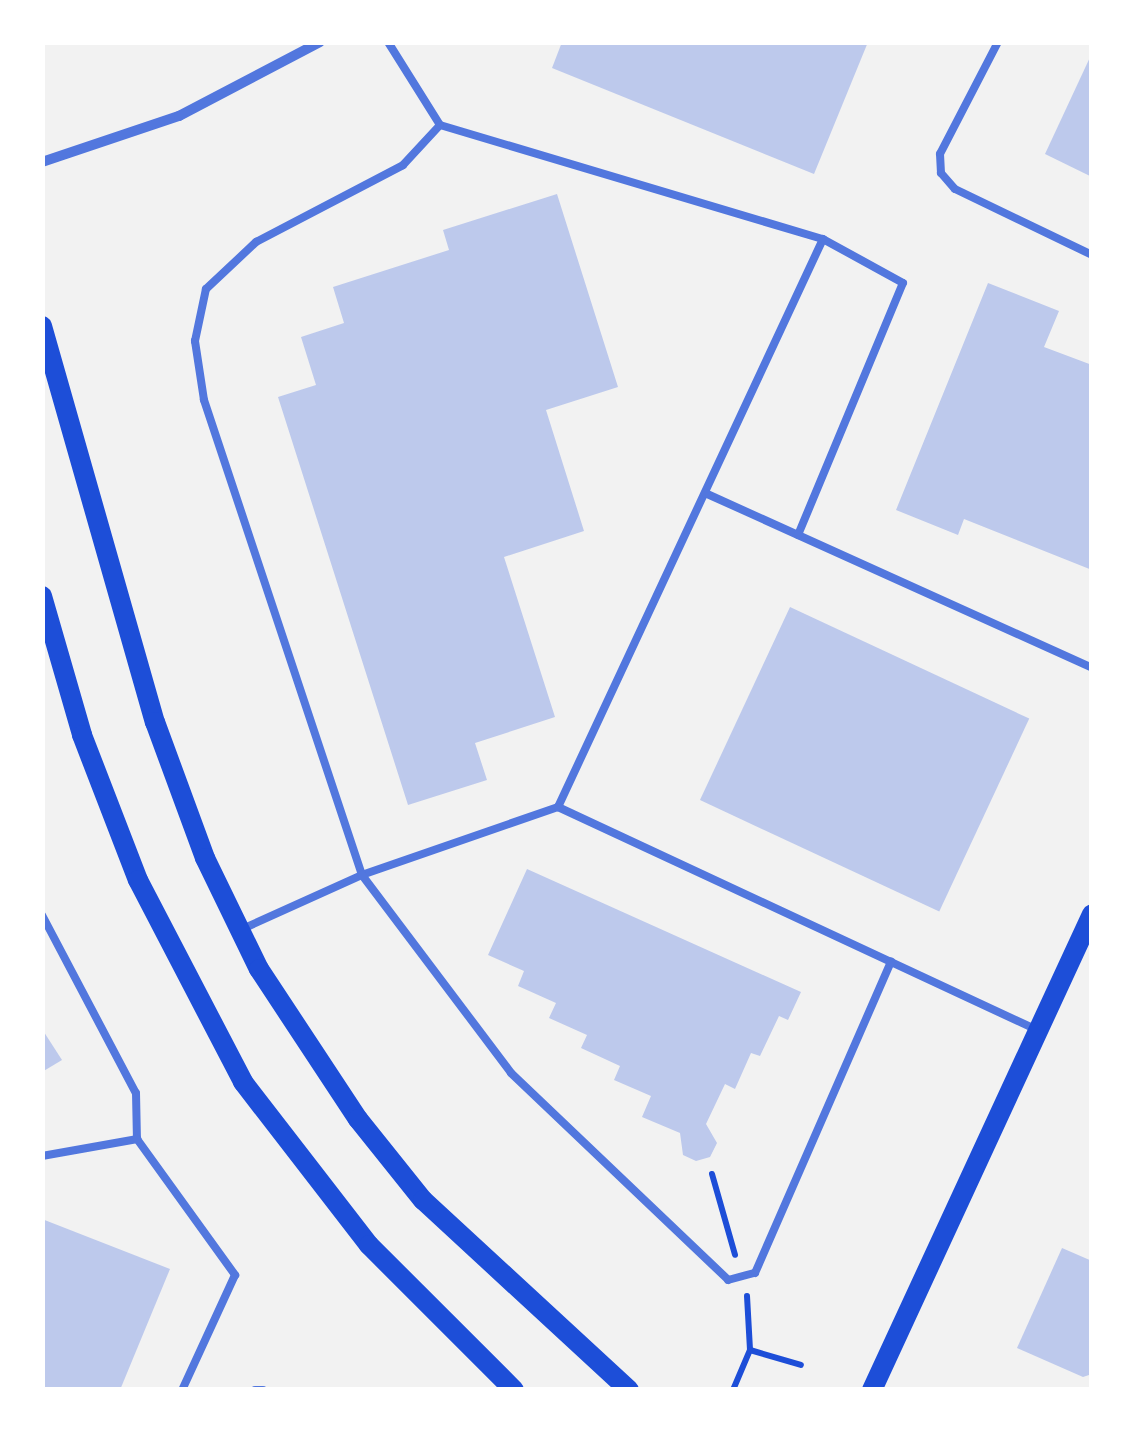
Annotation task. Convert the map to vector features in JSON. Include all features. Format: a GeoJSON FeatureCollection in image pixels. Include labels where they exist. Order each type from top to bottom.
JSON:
{"type":"FeatureCollection","features":[{"type":"Feature","properties":{"kind":"main road"},"geometry":{"type":"LineString","coordinates":[[42,326],[155,722],[240,930],[297,1030],[423,1200],[629,1390]]}},
{"type":"Feature","properties":{"kind":"main road"},"geometry":{"type":"LineString","coordinates":[[42,596],[82,736],[138,880],[243,1082],[369,1245],[450,1332],[514,1390]]}},
{"type":"Feature","properties":{"kind":"main road"},"geometry":{"type":"LineString","coordinates":[[872,1390],[1038,1030],[1085,943],[1092,914]]}},
{"type":"Feature","properties":{"kind":"street"},"geometry":{"type":"LineString","coordinates":[[42,162],[179,116],[320,42]]}},
{"type":"Feature","properties":{"kind":"lane"},"geometry":{"type":"LineString","coordinates":[[388,42],[440,126],[823,239],[903,283],[798,535]]}},
{"type":"Feature","properties":{"kind":"lane"},"geometry":{"type":"LineString","coordinates":[[998,42],[940,154],[941,173],[956,189],[1092,256]]}},
{"type":"Feature","properties":{"kind":"lane"},"geometry":{"type":"LineString","coordinates":[[440,126],[404,165],[256,242],[206,289],[194,341],[204,400],[362,875],[511,1073],[728,1280],[754,1273],[892,960]]}},
{"type":"Feature","properties":{"kind":"lane"},"geometry":{"type":"LineString","coordinates":[[558,807],[823,239]]}},
{"type":"Feature","properties":{"kind":"lane"},"geometry":{"type":"LineString","coordinates":[[704,493],[1092,668]]}},
{"type":"Feature","properties":{"kind":"lane"},"geometry":{"type":"LineString","coordinates":[[240,930],[362,875],[558,807],[1038,1030]]}},
{"type":"Feature","properties":{"kind":"lane"},"geometry":{"type":"LineString","coordinates":[[42,915],[136,1092],[136,1139],[235,1274],[182,1390]]}},
{"type":"Feature","properties":{"kind":"lane"},"geometry":{"type":"LineString","coordinates":[[42,1156],[136,1139]]}},
{"type":"Feature","properties":{"kind":"lane"},"geometry":{"type":"LineString","coordinates":[[255,1390],[263,1390]]}},
{"type":"Feature","properties":{"kind":"path"},"geometry":{"type":"LineString","coordinates":[[733,1390],[750,1350]]}},
{"type":"Feature","properties":{"kind":"building"},"geometry":{"type":"Polygon","coordinates":[[[562,42],[868,42],[814,174],[552,68],[562,42]]]}},
{"type":"Feature","properties":{"kind":"building"},"geometry":{"type":"Polygon","coordinates":[[[1092,53],[1092,177],[1045,154],[1092,53]]]}},
{"type":"Feature","properties":{"kind":"building"},"geometry":{"type":"Polygon","coordinates":[[[557,194],[618,387],[546,410],[584,531],[504,557],[555,717],[475,743],[487,780],[408,805],[278,397],[316,385],[301,337],[344,323],[333,287],[449,250],[443,230],[557,194]]]}},
{"type":"Feature","properties":{"kind":"building"},"geometry":{"type":"Polygon","coordinates":[[[988,283],[1059,311],[1044,347],[1092,365],[1092,570],[964,519],[958,535],[896,510],[988,283]]]}},
{"type":"Feature","properties":{"kind":"building"},"geometry":{"type":"Polygon","coordinates":[[[790,607],[1029,719],[939,912],[700,800],[790,607]]]}},
{"type":"Feature","properties":{"kind":"building"},"geometry":{"type":"Polygon","coordinates":[[[527,869],[801,992],[788,1020],[779,1016],[760,1056],[751,1053],[735,1089],[725,1084],[706,1124],[717,1143],[710,1157],[696,1161],[683,1155],[680,1133],[642,1117],[651,1096],[614,1080],[620,1066],[581,1048],[587,1035],[549,1018],[556,1003],[518,986],[524,971],[488,955],[527,869]]]}},
{"type":"Feature","properties":{"kind":"building"},"geometry":{"type":"Polygon","coordinates":[[[42,1029],[62,1060],[42,1072],[42,1029]]]}},
{"type":"Feature","properties":{"kind":"building"},"geometry":{"type":"Polygon","coordinates":[[[42,1219],[170,1269],[120,1390],[42,1390],[42,1219]]]}},
{"type":"Feature","properties":{"kind":"building"},"geometry":{"type":"Polygon","coordinates":[[[1062,1248],[1092,1261],[1092,1374],[1083,1377],[1017,1348],[1062,1248]]]}}]}
